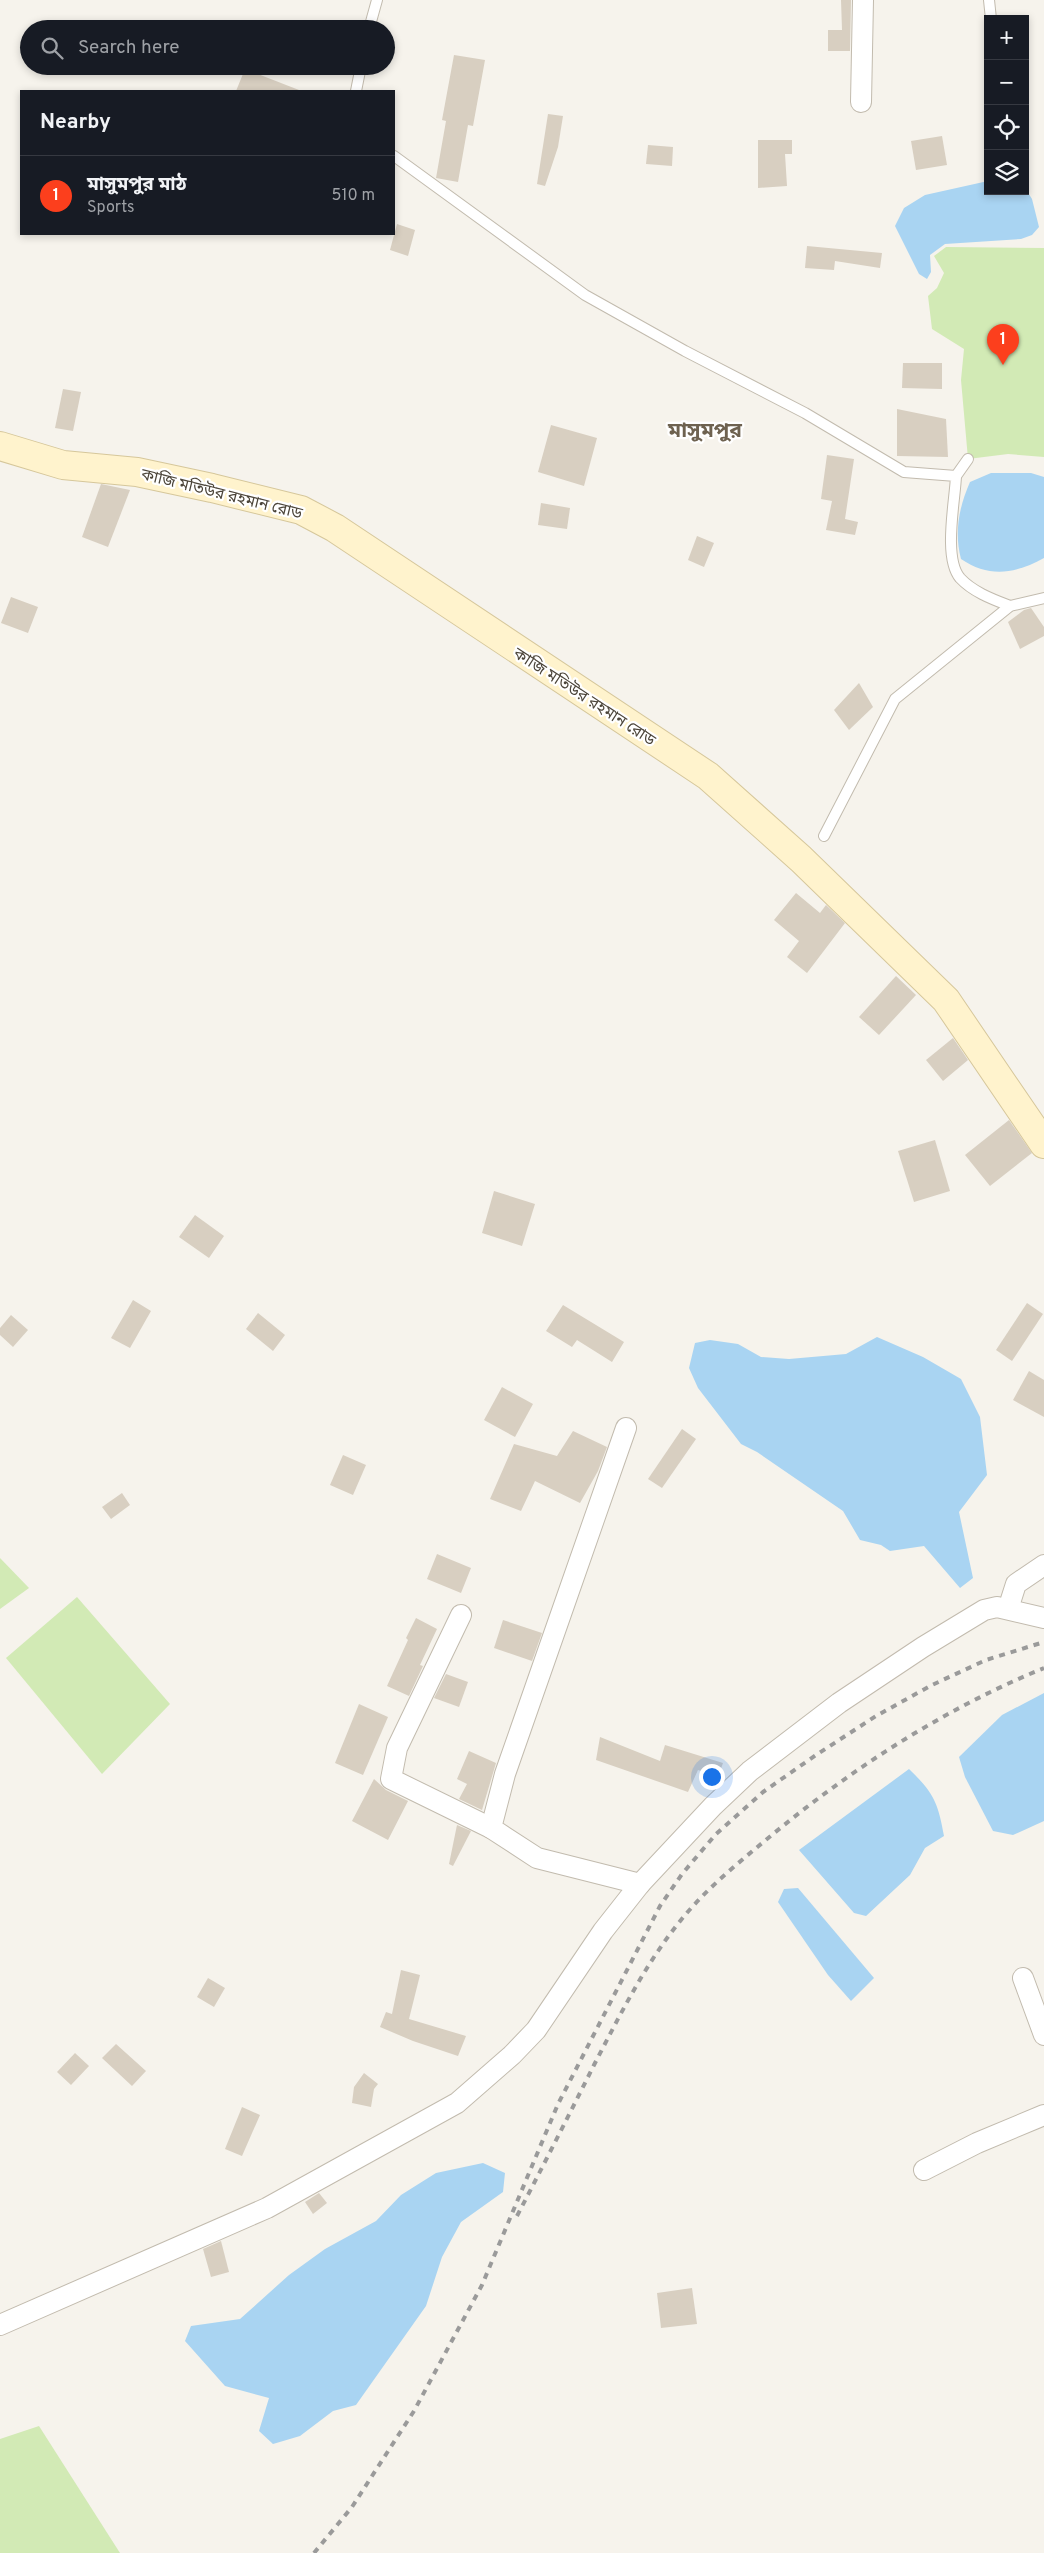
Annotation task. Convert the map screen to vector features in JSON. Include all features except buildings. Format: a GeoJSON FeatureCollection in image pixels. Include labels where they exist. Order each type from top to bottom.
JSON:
{"type":"FeatureCollection","features":[{"type":"Feature","properties":{"kind":"main road","name":"কাজি মতিউর রহমান রোড"},"geometry":{"type":"LineString","coordinates":[[0,446],[63,465],[137,472],[301,510],[335,528],[496,637],[708,776],[801,859],[946,1000],[1044,1144]]}},
{"type":"Feature","properties":{"kind":"street"},"geometry":{"type":"LineString","coordinates":[[861,102],[863,0]]}},
{"type":"Feature","properties":{"kind":"street"},"geometry":{"type":"LineString","coordinates":[[491,1828],[505,1774],[626,1428]]}},
{"type":"Feature","properties":{"kind":"street"},"geometry":{"type":"LineString","coordinates":[[1008,1609],[1016,1584],[1044,1565]]}},
{"type":"Feature","properties":{"kind":"street"},"geometry":{"type":"LineString","coordinates":[[0,2325],[266,2208],[457,2103],[512,2055],[536,2030],[603,1931],[640,1884],[699,1820],[750,1770],[839,1703],[923,1647],[984,1610],[997,1607],[1044,1618]]}},
{"type":"Feature","properties":{"kind":"street"},"geometry":{"type":"LineString","coordinates":[[461,1615],[397,1748],[391,1779],[491,1828],[537,1858],[640,1884]]}},
{"type":"Feature","properties":{"kind":"street"},"geometry":{"type":"LineString","coordinates":[[1023,1978],[1044,2035]]}},
{"type":"Feature","properties":{"kind":"street"},"geometry":{"type":"LineString","coordinates":[[924,2170],[977,2143],[1044,2115]]}},
{"type":"Feature","properties":{"kind":"lane"},"geometry":{"type":"LineString","coordinates":[[371,20],[377,0]]}},
{"type":"Feature","properties":{"kind":"lane"},"geometry":{"type":"LineString","coordinates":[[989,0],[991,15]]}},
{"type":"Feature","properties":{"kind":"lane"},"geometry":{"type":"LineString","coordinates":[[356,90],[359,75]]}},
{"type":"Feature","properties":{"kind":"lane"},"geometry":{"type":"LineString","coordinates":[[395,157],[593,299],[685,351],[804,413],[904,472],[956,476]]}},
{"type":"Feature","properties":{"kind":"lane"},"geometry":{"type":"LineString","coordinates":[[968,459],[956,476],[950,542],[953,565],[958,576],[967,584],[986,597],[1010,606]]}},
{"type":"Feature","properties":{"kind":"lane"},"geometry":{"type":"LineString","coordinates":[[824,836],[895,700],[1010,606],[1044,598]]}},
{"type":"Feature","properties":{"kind":"green space"},"geometry":{"type":"Polygon","coordinates":[[[946,247],[1044,248],[1044,457],[1008,454],[968,459],[961,380],[964,349],[932,329],[928,296],[937,288],[944,273],[934,256],[946,247]]]}},
{"type":"Feature","properties":{"kind":"green space"},"geometry":{"type":"Polygon","coordinates":[[[0,1558],[29,1588],[0,1609],[0,1558]]]}},
{"type":"Feature","properties":{"kind":"green space"},"geometry":{"type":"Polygon","coordinates":[[[77,1597],[170,1704],[102,1774],[6,1658],[77,1597]]]}},
{"type":"Feature","properties":{"kind":"green space"},"geometry":{"type":"Polygon","coordinates":[[[39,2426],[120,2553],[0,2553],[0,2439],[39,2426]]]}},
{"type":"Feature","properties":{"kind":"water"},"geometry":{"type":"Polygon","coordinates":[[[984,182],[984,195],[1029,194],[1039,227],[1032,235],[1021,239],[945,244],[930,255],[931,272],[927,279],[919,274],[895,226],[904,208],[925,195],[984,182]]]}},
{"type":"Feature","properties":{"kind":"water"},"geometry":{"type":"Polygon","coordinates":[[[991,473],[1031,473],[1044,477],[1044,558],[1023,568],[1002,572],[992,571],[971,565],[961,559],[958,529],[960,510],[966,491],[970,482],[991,473]]]}},
{"type":"Feature","properties":{"kind":"water"},"geometry":{"type":"Polygon","coordinates":[[[877,1337],[923,1357],[961,1379],[980,1417],[987,1475],[959,1512],[973,1578],[960,1588],[924,1546],[890,1551],[881,1545],[860,1540],[843,1511],[757,1452],[741,1444],[698,1388],[689,1368],[695,1343],[710,1340],[738,1344],[761,1357],[789,1359],[846,1354],[877,1337]]]}},
{"type":"Feature","properties":{"kind":"water"},"geometry":{"type":"Polygon","coordinates":[[[1044,1693],[1044,1821],[1013,1835],[993,1831],[965,1777],[959,1757],[1002,1715],[1044,1693]]]}},
{"type":"Feature","properties":{"kind":"water"},"geometry":{"type":"Polygon","coordinates":[[[909,1769],[924,1784],[933,1798],[937,1806],[944,1836],[925,1848],[910,1875],[866,1916],[854,1913],[799,1850],[909,1769]]]}},
{"type":"Feature","properties":{"kind":"water"},"geometry":{"type":"Polygon","coordinates":[[[798,1888],[874,1978],[851,2001],[828,1975],[778,1902],[784,1889],[798,1888]]]}},
{"type":"Feature","properties":{"kind":"water"},"geometry":{"type":"Polygon","coordinates":[[[483,2163],[505,2173],[503,2192],[461,2222],[442,2257],[426,2306],[356,2405],[333,2411],[300,2436],[273,2444],[259,2431],[269,2398],[225,2386],[185,2341],[191,2326],[240,2319],[289,2275],[325,2249],[376,2221],[401,2195],[436,2173],[483,2163]]]}},
{"type":"Feature","properties":{"kind":"railway"},"geometry":{"type":"LineString","coordinates":[[314,2553],[352,2507],[414,2411],[482,2285],[558,2104],[660,1906],[682,1874],[716,1834],[763,1792],[876,1716],[932,1685],[986,1660],[1044,1642]]}},
{"type":"Feature","properties":{"kind":"railway"},"geometry":{"type":"LineString","coordinates":[[517,2216],[634,1990],[668,1937],[701,1898],[722,1877],[799,1813],[865,1765],[934,1722],[1044,1668]]}},
{"type":"Feature","properties":{"kind":"place","name":"মাসুমপুর মাঠ"},"geometry":{"type":"Point","coordinates":[1003,365]}},
{"type":"Feature","properties":{"kind":"district","name":"মাসুমপুর"},"geometry":{"type":"Point","coordinates":[705,430]}}]}
